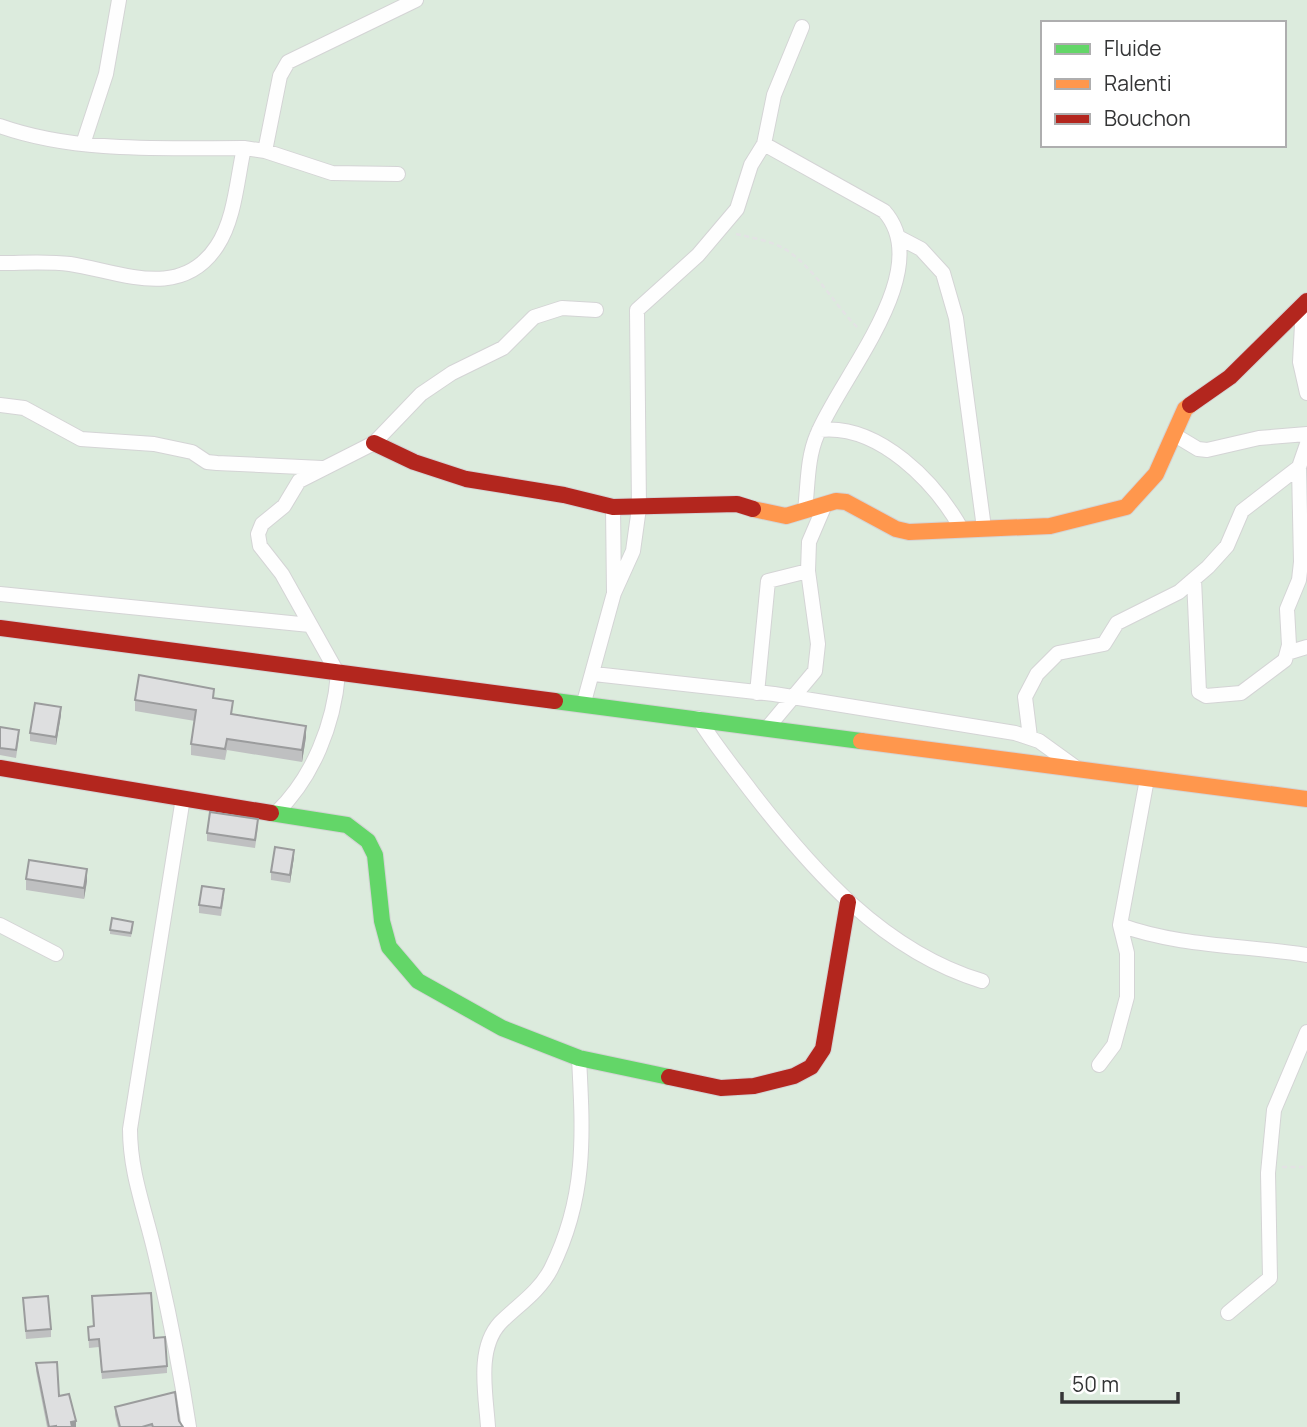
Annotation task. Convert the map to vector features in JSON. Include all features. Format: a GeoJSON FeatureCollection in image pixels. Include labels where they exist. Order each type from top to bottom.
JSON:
{"type":"FeatureCollection","features":[{"type":"Feature","properties":{"kind":"street"},"geometry":{"type":"LineString","coordinates":[[83,144],[106,74],[118,0]]}},
{"type":"Feature","properties":{"kind":"street"},"geometry":{"type":"LineString","coordinates":[[265,151],[280,76],[288,62],[415,0]]}},
{"type":"Feature","properties":{"kind":"street"},"geometry":{"type":"LineString","coordinates":[[584,702],[594,674],[614,593],[633,551],[639,508],[637,310],[718,235],[737,209],[751,165],[764,144],[774,95],[802,26]]}},
{"type":"Feature","properties":{"kind":"street"},"geometry":{"type":"LineString","coordinates":[[0,126],[39,137],[83,144],[244,148],[265,151],[332,173],[398,174]]}},
{"type":"Feature","properties":{"kind":"street"},"geometry":{"type":"LineString","coordinates":[[764,144],[884,211],[894,222],[900,239],[895,288],[819,430],[813,448],[805,510]]}},
{"type":"Feature","properties":{"kind":"street"},"geometry":{"type":"LineString","coordinates":[[0,263],[69,264],[152,280],[176,278],[190,271],[217,246],[231,209],[244,148]]}},
{"type":"Feature","properties":{"kind":"street"},"geometry":{"type":"LineString","coordinates":[[900,239],[921,249],[943,273],[956,318],[984,528]]}},
{"type":"Feature","properties":{"kind":"street"},"geometry":{"type":"LineString","coordinates":[[1305,304],[1300,362],[1301,378],[1307,393]]}},
{"type":"Feature","properties":{"kind":"street"},"geometry":{"type":"LineString","coordinates":[[374,443],[414,462],[466,479],[565,495],[613,507],[737,504],[775,516],[824,507],[836,501],[846,502],[896,529],[909,532],[1049,526],[1126,507],[1156,474],[1185,409],[1230,377],[1305,304]]}},
{"type":"Feature","properties":{"kind":"street"},"geometry":{"type":"LineString","coordinates":[[277,812],[302,785],[318,751],[337,692],[338,674],[282,574],[260,546],[258,534],[262,524],[284,506],[299,481],[374,443],[421,394],[453,373],[503,348],[534,317],[562,308],[596,310]]}},
{"type":"Feature","properties":{"kind":"street"},"geometry":{"type":"LineString","coordinates":[[0,405],[24,408],[69,436],[81,439],[155,444],[192,452],[217,463],[328,468]]}},
{"type":"Feature","properties":{"kind":"street"},"geometry":{"type":"LineString","coordinates":[[819,430],[848,432],[887,448],[944,502],[962,530]]}},
{"type":"Feature","properties":{"kind":"street"},"geometry":{"type":"LineString","coordinates":[[1173,434],[1207,450],[1259,438],[1307,435]]}},
{"type":"Feature","properties":{"kind":"street"},"geometry":{"type":"LineString","coordinates":[[1194,579],[1201,696],[1241,693],[1273,672],[1285,660],[1287,653],[1287,609],[1299,580],[1301,562],[1299,467],[1307,444]]}},
{"type":"Feature","properties":{"kind":"street"},"geometry":{"type":"LineString","coordinates":[[1030,737],[1024,697],[1037,674],[1058,653],[1098,647],[1117,624],[1161,603],[1194,579],[1227,547],[1242,511],[1299,467]]}},
{"type":"Feature","properties":{"kind":"street"},"geometry":{"type":"LineString","coordinates":[[613,507],[614,593]]}},
{"type":"Feature","properties":{"kind":"street"},"geometry":{"type":"LineString","coordinates":[[768,727],[791,697],[808,682],[818,658],[808,571],[809,542],[824,507]]}},
{"type":"Feature","properties":{"kind":"street"},"geometry":{"type":"LineString","coordinates":[[757,692],[768,581],[808,571]]}},
{"type":"Feature","properties":{"kind":"street"},"geometry":{"type":"LineString","coordinates":[[0,594],[310,625]]}},
{"type":"Feature","properties":{"kind":"street"},"geometry":{"type":"LineString","coordinates":[[0,628],[338,674],[584,702],[1081,771],[1307,799]]}},
{"type":"Feature","properties":{"kind":"street"},"geometry":{"type":"LineString","coordinates":[[1287,653],[1307,647]]}},
{"type":"Feature","properties":{"kind":"street"},"geometry":{"type":"LineString","coordinates":[[594,674],[757,692],[1030,737],[1081,771]]}},
{"type":"Feature","properties":{"kind":"street"},"geometry":{"type":"LineString","coordinates":[[698,718],[713,744],[792,842],[848,902],[918,954],[982,981]]}},
{"type":"Feature","properties":{"kind":"street"},"geometry":{"type":"LineString","coordinates":[[0,768],[347,825],[368,841],[375,855],[382,921],[389,947],[418,981],[502,1028],[579,1058],[721,1088],[754,1086],[794,1076],[811,1067],[823,1049],[848,902]]}},
{"type":"Feature","properties":{"kind":"street"},"geometry":{"type":"LineString","coordinates":[[1099,1065],[1114,1045],[1127,997],[1127,953],[1120,925],[1147,779]]}},
{"type":"Feature","properties":{"kind":"street"},"geometry":{"type":"LineString","coordinates":[[183,797],[130,1129],[130,1157],[136,1190],[153,1247],[190,1427]]}},
{"type":"Feature","properties":{"kind":"street"},"geometry":{"type":"LineString","coordinates":[[0,925],[56,954]]}},
{"type":"Feature","properties":{"kind":"street"},"geometry":{"type":"LineString","coordinates":[[1120,925],[1139,932],[1197,943],[1307,955]]}},
{"type":"Feature","properties":{"kind":"street"},"geometry":{"type":"LineString","coordinates":[[1228,1313],[1270,1278],[1269,1167],[1274,1110],[1307,1032]]}},
{"type":"Feature","properties":{"kind":"street"},"geometry":{"type":"LineString","coordinates":[[488,1427],[485,1351],[491,1335],[542,1284],[550,1270],[559,1251],[582,1168],[584,1139],[579,1058]]}},
{"type":"Feature","properties":{"kind":"path"},"geometry":{"type":"LineString","coordinates":[[718,235],[736,234],[766,241],[787,250],[808,268],[869,339]]}},
{"type":"Feature","properties":{"kind":"path"},"geometry":{"type":"LineString","coordinates":[[1269,1167],[1307,1167]]}},
{"type":"Feature","properties":{"kind":"green space"},"geometry":{"type":"Polygon","coordinates":[[[0,0],[1307,0],[1307,1427],[0,1427],[0,0]]]}},
{"type":"Feature","properties":{"kind":"building"},"geometry":{"type":"Polygon","coordinates":[[[139,675],[214,689],[213,698],[233,701],[231,714],[306,726],[302,750],[227,739],[225,749],[191,744],[196,710],[135,700],[139,675]]]}},
{"type":"Feature","properties":{"kind":"building"},"geometry":{"type":"Polygon","coordinates":[[[35,703],[61,707],[56,737],[30,733],[35,703]]]}},
{"type":"Feature","properties":{"kind":"building"},"geometry":{"type":"Polygon","coordinates":[[[0,727],[19,730],[16,750],[0,748],[0,727]]]}},
{"type":"Feature","properties":{"kind":"building"},"geometry":{"type":"Polygon","coordinates":[[[210,812],[258,819],[255,840],[207,833],[210,812]]]}},
{"type":"Feature","properties":{"kind":"building"},"geometry":{"type":"Polygon","coordinates":[[[275,847],[294,850],[290,875],[271,872],[275,847]]]}},
{"type":"Feature","properties":{"kind":"building"},"geometry":{"type":"Polygon","coordinates":[[[29,860],[87,869],[84,888],[26,879],[29,860]]]}},
{"type":"Feature","properties":{"kind":"building"},"geometry":{"type":"Polygon","coordinates":[[[202,886],[224,889],[221,908],[199,905],[202,886]]]}},
{"type":"Feature","properties":{"kind":"building"},"geometry":{"type":"Polygon","coordinates":[[[112,918],[133,922],[131,933],[110,930],[112,918]]]}},
{"type":"Feature","properties":{"kind":"building"},"geometry":{"type":"Polygon","coordinates":[[[151,1293],[154,1338],[165,1337],[167,1366],[102,1372],[99,1339],[89,1340],[88,1327],[94,1326],[92,1296],[151,1293]]]}},
{"type":"Feature","properties":{"kind":"building"},"geometry":{"type":"Polygon","coordinates":[[[48,1296],[51,1329],[26,1331],[23,1298],[48,1296]]]}},
{"type":"Feature","properties":{"kind":"building"},"geometry":{"type":"Polygon","coordinates":[[[57,1362],[59,1396],[69,1394],[76,1421],[71,1422],[72,1427],[49,1427],[36,1363],[57,1362]]]}},
{"type":"Feature","properties":{"kind":"building"},"geometry":{"type":"Polygon","coordinates":[[[175,1392],[179,1421],[183,1427],[153,1427],[152,1424],[120,1427],[115,1407],[175,1392]]]}},
{"type":"Feature","properties":{"kind":"traffic: fast"},"geometry":{"type":"LineString","coordinates":[[555,701],[861,741]]}},
{"type":"Feature","properties":{"kind":"traffic: fast"},"geometry":{"type":"LineString","coordinates":[[271,813],[347,825],[368,841],[375,855],[382,921],[389,947],[418,981],[502,1028],[579,1058],[669,1077]]}},
{"type":"Feature","properties":{"kind":"traffic: slow"},"geometry":{"type":"LineString","coordinates":[[753,509],[786,516],[836,501],[846,502],[896,529],[909,532],[1050,526],[1126,507],[1156,474],[1185,409],[1190,405]]}},
{"type":"Feature","properties":{"kind":"traffic: slow"},"geometry":{"type":"LineString","coordinates":[[861,741],[1307,799]]}},
{"type":"Feature","properties":{"kind":"traffic: jam"},"geometry":{"type":"LineString","coordinates":[[1190,405],[1230,377],[1307,301]]}},
{"type":"Feature","properties":{"kind":"traffic: jam"},"geometry":{"type":"LineString","coordinates":[[374,443],[414,462],[466,479],[564,495],[613,507],[737,504],[753,509]]}},
{"type":"Feature","properties":{"kind":"traffic: jam"},"geometry":{"type":"LineString","coordinates":[[0,628],[555,701]]}},
{"type":"Feature","properties":{"kind":"traffic: jam"},"geometry":{"type":"LineString","coordinates":[[0,768],[271,813]]}},
{"type":"Feature","properties":{"kind":"traffic: jam"},"geometry":{"type":"LineString","coordinates":[[669,1077],[721,1088],[754,1086],[794,1076],[811,1067],[823,1049],[848,902]]}}]}
